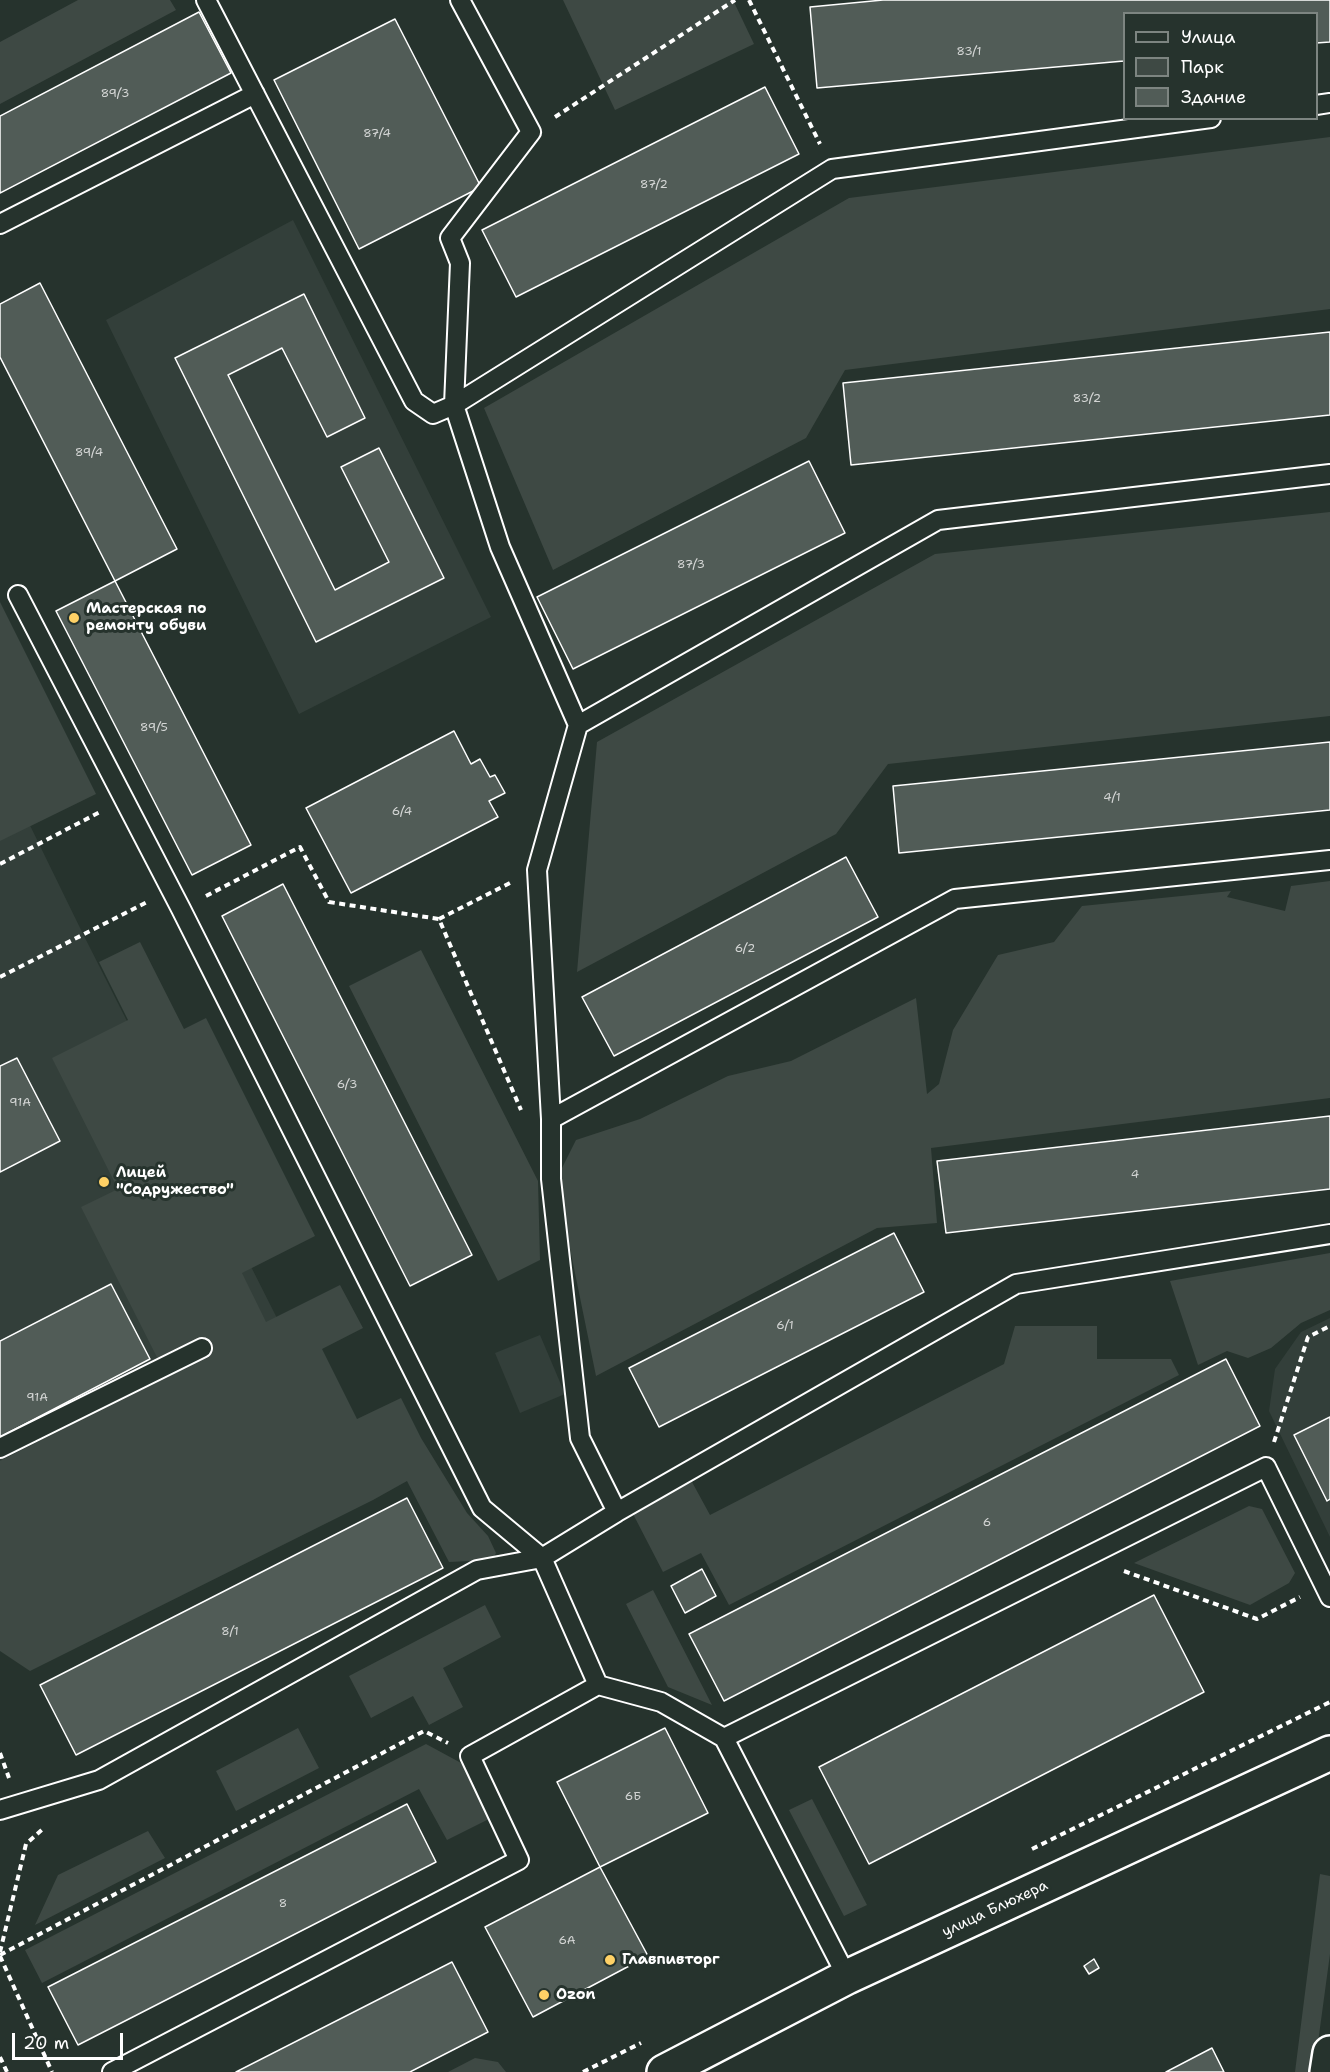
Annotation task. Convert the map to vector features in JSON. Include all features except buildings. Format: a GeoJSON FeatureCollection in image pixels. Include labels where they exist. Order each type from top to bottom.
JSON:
{"type":"FeatureCollection","features":[{"type":"Feature","properties":{"kind":"street","name":"улица Блюхера"},"geometry":{"type":"LineString","coordinates":[[664,2072],[847,1977],[1329,1759]]}},
{"type":"Feature","properties":{"kind":"street"},"geometry":{"type":"LineString","coordinates":[[1327,2072],[1330,2053]]}},
{"type":"Feature","properties":{"kind":"lane"},"geometry":{"type":"LineString","coordinates":[[206,0],[414,401],[433,414],[454,405],[832,169],[1196,120]]}},
{"type":"Feature","properties":{"kind":"lane"},"geometry":{"type":"LineString","coordinates":[[460,0],[531,132],[450,238],[460,263],[454,405],[500,548],[578,725],[537,870],[551,1119],[551,1179],[580,1438],[617,1512]]}},
{"type":"Feature","properties":{"kind":"lane"},"geometry":{"type":"LineString","coordinates":[[0,224],[255,94]]}},
{"type":"Feature","properties":{"kind":"lane"},"geometry":{"type":"LineString","coordinates":[[578,725],[938,520],[1330,474]]}},
{"type":"Feature","properties":{"kind":"lane"},"geometry":{"type":"LineString","coordinates":[[18,595],[171,889],[482,1508],[542,1558],[598,1685]]}},
{"type":"Feature","properties":{"kind":"lane"},"geometry":{"type":"LineString","coordinates":[[551,1119],[955,899],[1330,860]]}},
{"type":"Feature","properties":{"kind":"lane"},"geometry":{"type":"LineString","coordinates":[[0,1810],[99,1780],[477,1570],[542,1558],[617,1512],[1016,1284],[1330,1234]]}},
{"type":"Feature","properties":{"kind":"lane"},"geometry":{"type":"LineString","coordinates":[[0,1448],[202,1348]]}},
{"type":"Feature","properties":{"kind":"lane"},"geometry":{"type":"LineString","coordinates":[[723,1738],[1266,1467],[1327,1591]]}},
{"type":"Feature","properties":{"kind":"lane"},"geometry":{"type":"LineString","coordinates":[[112,2072],[519,1860],[470,1756],[598,1685],[662,1702],[723,1738],[847,1977]]}},
{"type":"Feature","properties":{"kind":"path"},"geometry":{"type":"LineString","coordinates":[[531,132],[735,0]]}},
{"type":"Feature","properties":{"kind":"path"},"geometry":{"type":"LineString","coordinates":[[750,0],[832,169]]}},
{"type":"Feature","properties":{"kind":"path"},"geometry":{"type":"LineString","coordinates":[[0,864],[125,800]]}},
{"type":"Feature","properties":{"kind":"path"},"geometry":{"type":"LineString","coordinates":[[181,909],[300,847],[329,902],[439,919],[537,870]]}},
{"type":"Feature","properties":{"kind":"path"},"geometry":{"type":"LineString","coordinates":[[0,977],[171,889]]}},
{"type":"Feature","properties":{"kind":"path"},"geometry":{"type":"LineString","coordinates":[[439,919],[523,1114]]}},
{"type":"Feature","properties":{"kind":"path"},"geometry":{"type":"LineString","coordinates":[[1266,1467],[1308,1337],[1330,1326]]}},
{"type":"Feature","properties":{"kind":"path"},"geometry":{"type":"LineString","coordinates":[[1086,1557],[1257,1619],[1327,1591]]}},
{"type":"Feature","properties":{"kind":"path"},"geometry":{"type":"LineString","coordinates":[[0,1955],[424,1731],[470,1756]]}},
{"type":"Feature","properties":{"kind":"path"},"geometry":{"type":"LineString","coordinates":[[50,1822],[26,1844],[0,1955],[52,2072]]}},
{"type":"Feature","properties":{"kind":"path"},"geometry":{"type":"LineString","coordinates":[[0,2056],[7,2072]]}},
{"type":"Feature","properties":{"kind":"shaded area"},"geometry":{"type":"Polygon","coordinates":[[[293,220],[491,617],[299,714],[106,320],[293,220]]]}},
{"type":"Feature","properties":{"kind":"shaded area","name":"Лицей \"Содружество\""},"geometry":{"type":"Polygon","coordinates":[[[0,764],[83,934],[333,1429],[0,1573],[0,764]]]}},
{"type":"Feature","properties":{"kind":"shaded area"},"geometry":{"type":"Polygon","coordinates":[[[1330,1318],[1330,1537],[1269,1411],[1275,1369],[1301,1332],[1330,1318]]]}},
{"type":"Feature","properties":{"kind":"shaded area"},"geometry":{"type":"Polygon","coordinates":[[[540,1335],[565,1394],[520,1413],[495,1353],[540,1335]]]}},
{"type":"Feature","properties":{"kind":"green space"},"geometry":{"type":"Polygon","coordinates":[[[78,0],[170,0],[176,10],[0,104],[0,42],[78,0]]]}},
{"type":"Feature","properties":{"kind":"green space"},"geometry":{"type":"Polygon","coordinates":[[[563,0],[733,0],[754,44],[615,110],[563,0]]]}},
{"type":"Feature","properties":{"kind":"green space"},"geometry":{"type":"Polygon","coordinates":[[[1330,137],[1330,309],[845,370],[806,438],[553,570],[484,408],[849,198],[1330,137]]]}},
{"type":"Feature","properties":{"kind":"green space"},"geometry":{"type":"Polygon","coordinates":[[[1330,512],[1330,716],[888,764],[836,834],[577,972],[597,742],[935,554],[1330,512]]]}},
{"type":"Feature","properties":{"kind":"green space"},"geometry":{"type":"Polygon","coordinates":[[[0,602],[96,794],[0,841],[0,602]]]}},
{"type":"Feature","properties":{"kind":"green space"},"geometry":{"type":"Polygon","coordinates":[[[1330,881],[1330,1098],[931,1148],[937,1223],[877,1228],[596,1376],[556,1180],[576,1140],[640,1119],[728,1076],[791,1061],[916,998],[927,1094],[939,1084],[953,1030],[998,955],[1054,942],[1082,906],[1231,891],[1227,897],[1285,911],[1291,886],[1330,881]]]}},
{"type":"Feature","properties":{"kind":"green space"},"geometry":{"type":"Polygon","coordinates":[[[140,942],[184,1029],[206,1018],[315,1236],[242,1273],[266,1322],[340,1285],[363,1328],[322,1349],[357,1419],[401,1398],[421,1438],[467,1513],[488,1536],[496,1553],[492,1560],[449,1562],[407,1481],[30,1671],[0,1651],[0,1461],[167,1377],[81,1207],[118,1189],[52,1058],[128,1020],[99,962],[140,942]]]}},
{"type":"Feature","properties":{"kind":"green space"},"geometry":{"type":"Polygon","coordinates":[[[421,950],[538,1181],[540,1260],[498,1281],[349,986],[421,950]]]}},
{"type":"Feature","properties":{"kind":"green space"},"geometry":{"type":"Polygon","coordinates":[[[1330,1253],[1330,1310],[1301,1323],[1271,1348],[1248,1358],[1227,1351],[1198,1365],[1170,1281],[1330,1253]]]}},
{"type":"Feature","properties":{"kind":"green space"},"geometry":{"type":"Polygon","coordinates":[[[1015,1326],[1097,1326],[1097,1359],[1171,1359],[1179,1375],[729,1605],[701,1553],[663,1572],[632,1512],[692,1482],[710,1515],[1004,1364],[1015,1326]]]}},
{"type":"Feature","properties":{"kind":"green space"},"geometry":{"type":"Polygon","coordinates":[[[1249,1506],[1262,1509],[1295,1573],[1289,1583],[1250,1605],[1134,1563],[1249,1506]]]}},
{"type":"Feature","properties":{"kind":"green space"},"geometry":{"type":"Polygon","coordinates":[[[653,1590],[712,1705],[668,1687],[626,1604],[653,1590]]]}},
{"type":"Feature","properties":{"kind":"green space"},"geometry":{"type":"Polygon","coordinates":[[[485,1605],[501,1637],[443,1668],[463,1707],[429,1725],[413,1696],[371,1718],[349,1676],[485,1605]]]}},
{"type":"Feature","properties":{"kind":"green space"},"geometry":{"type":"Polygon","coordinates":[[[298,1728],[319,1768],[236,1811],[216,1771],[298,1728]]]}},
{"type":"Feature","properties":{"kind":"green space"},"geometry":{"type":"Polygon","coordinates":[[[426,1744],[463,1764],[491,1818],[447,1840],[419,1789],[42,1983],[25,1950],[426,1744]]]}},
{"type":"Feature","properties":{"kind":"green space"},"geometry":{"type":"Polygon","coordinates":[[[812,1799],[867,1905],[844,1916],[789,1810],[812,1799]]]}},
{"type":"Feature","properties":{"kind":"green space"},"geometry":{"type":"Polygon","coordinates":[[[148,1831],[165,1858],[35,1925],[58,1875],[148,1831]]]}},
{"type":"Feature","properties":{"kind":"green space"},"geometry":{"type":"Polygon","coordinates":[[[1320,1874],[1330,1876],[1330,1954],[1314,2072],[1295,2072],[1320,1874]]]}},
{"type":"Feature","properties":{"kind":"green space"},"geometry":{"type":"Polygon","coordinates":[[[475,2058],[498,2062],[506,2072],[448,2072],[475,2058]]]}},
{"type":"Feature","properties":{"kind":"place","name":"Мастерская по ремонту обуви"},"geometry":{"type":"Point","coordinates":[74,618]}},
{"type":"Feature","properties":{"kind":"place","name":"Лицей \"Содружество\""},"geometry":{"type":"Point","coordinates":[104,1182]}},
{"type":"Feature","properties":{"kind":"place","name":"Главпивторг"},"geometry":{"type":"Point","coordinates":[610,1960]}},
{"type":"Feature","properties":{"kind":"place","name":"Ozon"},"geometry":{"type":"Point","coordinates":[544,1995]}}]}
